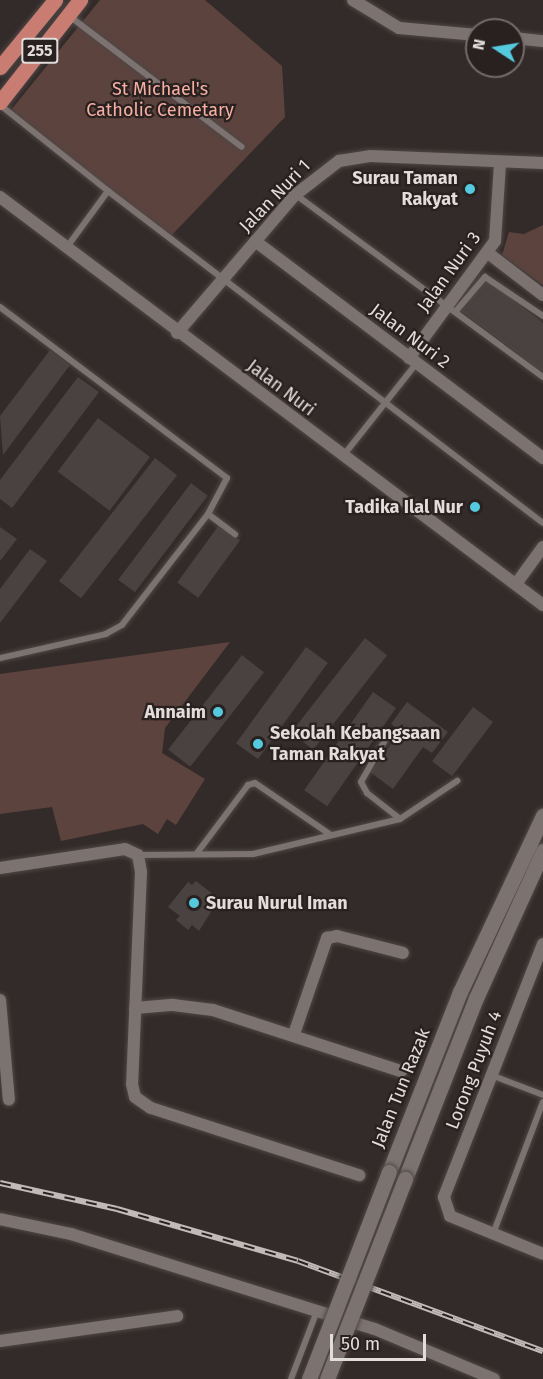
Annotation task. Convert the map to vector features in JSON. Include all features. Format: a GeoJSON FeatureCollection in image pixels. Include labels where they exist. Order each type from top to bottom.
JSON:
{"type":"FeatureCollection","features":[{"type":"Feature","properties":{"kind":"main road","name":"255"},"geometry":{"type":"LineString","coordinates":[[1,65],[55,0]]}},
{"type":"Feature","properties":{"kind":"main road","name":"255"},"geometry":{"type":"LineString","coordinates":[[0,104],[80,0]]}},
{"type":"Feature","properties":{"kind":"main road","name":"Jalan Tun Razak"},"geometry":{"type":"LineString","coordinates":[[309,1379],[460,992],[543,816]]}},
{"type":"Feature","properties":{"kind":"main road","name":"Jalan Tun Razak"},"geometry":{"type":"LineString","coordinates":[[327,1379],[476,998],[543,851]]}},
{"type":"Feature","properties":{"kind":"street"},"geometry":{"type":"LineString","coordinates":[[353,0],[399,28],[465,34]]}},
{"type":"Feature","properties":{"kind":"street"},"geometry":{"type":"LineString","coordinates":[[525,39],[543,41]]}},
{"type":"Feature","properties":{"kind":"street","name":"Jalan Nuri 1"},"geometry":{"type":"LineString","coordinates":[[177,333],[295,195],[324,170],[353,158],[543,163]]}},
{"type":"Feature","properties":{"kind":"street","name":"Jalan Nuri 3"},"geometry":{"type":"LineString","coordinates":[[412,361],[452,308],[488,253],[497,231],[501,163]]}},
{"type":"Feature","properties":{"kind":"street","name":"Jalan Nuri"},"geometry":{"type":"LineString","coordinates":[[0,197],[177,333],[543,606]]}},
{"type":"Feature","properties":{"kind":"street","name":"Jalan Nuri 2"},"geometry":{"type":"LineString","coordinates":[[255,241],[543,458]]}},
{"type":"Feature","properties":{"kind":"street"},"geometry":{"type":"LineString","coordinates":[[488,253],[543,295]]}},
{"type":"Feature","properties":{"kind":"street"},"geometry":{"type":"LineString","coordinates":[[516,584],[543,547]]}},
{"type":"Feature","properties":{"kind":"street"},"geometry":{"type":"LineString","coordinates":[[0,868],[125,849],[138,855],[141,872],[132,1084],[141,1103],[359,1175]]}},
{"type":"Feature","properties":{"kind":"street"},"geometry":{"type":"LineString","coordinates":[[294,1034],[327,938],[337,936],[403,953]]}},
{"type":"Feature","properties":{"kind":"street","name":"Lorong Puyuh 4"},"geometry":{"type":"LineString","coordinates":[[493,1235],[457,1220],[446,1211],[444,1197],[543,944]]}},
{"type":"Feature","properties":{"kind":"street"},"geometry":{"type":"LineString","coordinates":[[0,1000],[9,1100]]}},
{"type":"Feature","properties":{"kind":"street"},"geometry":{"type":"LineString","coordinates":[[135,1008],[200,1008],[294,1034],[401,1071]]}},
{"type":"Feature","properties":{"kind":"street"},"geometry":{"type":"LineString","coordinates":[[0,1219],[71,1234],[317,1311],[441,1354],[494,1379]]}},
{"type":"Feature","properties":{"kind":"street"},"geometry":{"type":"LineString","coordinates":[[493,1235],[543,1254]]}},
{"type":"Feature","properties":{"kind":"street"},"geometry":{"type":"LineString","coordinates":[[0,1341],[177,1316]]}},
{"type":"Feature","properties":{"kind":"lane"},"geometry":{"type":"LineString","coordinates":[[68,15],[243,147]]}},
{"type":"Feature","properties":{"kind":"lane"},"geometry":{"type":"LineString","coordinates":[[0,104],[223,280],[543,524]]}},
{"type":"Feature","properties":{"kind":"lane"},"geometry":{"type":"LineString","coordinates":[[67,247],[108,191]]}},
{"type":"Feature","properties":{"kind":"lane"},"geometry":{"type":"LineString","coordinates":[[295,195],[543,377]]}},
{"type":"Feature","properties":{"kind":"lane"},"geometry":{"type":"LineString","coordinates":[[452,308],[485,276],[543,316]]}},
{"type":"Feature","properties":{"kind":"lane"},"geometry":{"type":"LineString","coordinates":[[0,307],[227,478],[225,486],[208,514],[117,629],[0,658]]}},
{"type":"Feature","properties":{"kind":"lane"},"geometry":{"type":"LineString","coordinates":[[342,456],[385,403],[412,361]]}},
{"type":"Feature","properties":{"kind":"lane"},"geometry":{"type":"LineString","coordinates":[[208,514],[235,534]]}},
{"type":"Feature","properties":{"kind":"lane"},"geometry":{"type":"LineString","coordinates":[[388,735],[361,782],[367,793],[400,819]]}},
{"type":"Feature","properties":{"kind":"lane"},"geometry":{"type":"LineString","coordinates":[[138,855],[253,854],[400,819],[457,781]]}},
{"type":"Feature","properties":{"kind":"lane"},"geometry":{"type":"LineString","coordinates":[[197,853],[248,785],[255,783],[332,835]]}},
{"type":"Feature","properties":{"kind":"lane"},"geometry":{"type":"LineString","coordinates":[[491,1075],[543,1095]]}},
{"type":"Feature","properties":{"kind":"lane"},"geometry":{"type":"LineString","coordinates":[[493,1235],[543,1102]]}},
{"type":"Feature","properties":{"kind":"lane"},"geometry":{"type":"LineString","coordinates":[[291,1379],[317,1311]]}},
{"type":"Feature","properties":{"kind":"green space","name":"St Michael's Catholic Cemetary"},"geometry":{"type":"Polygon","coordinates":[[[100,0],[205,0],[282,66],[285,117],[170,237],[11,110],[100,0]]]}},
{"type":"Feature","properties":{"kind":"green space"},"geometry":{"type":"Polygon","coordinates":[[[543,225],[543,285],[502,255],[509,232],[524,234],[543,225]]]}},
{"type":"Feature","properties":{"kind":"green space"},"geometry":{"type":"Polygon","coordinates":[[[230,642],[165,728],[162,753],[205,779],[176,825],[167,819],[158,834],[143,824],[61,841],[52,807],[0,814],[0,674],[230,642]]]}},
{"type":"Feature","properties":{"kind":"building"},"geometry":{"type":"Polygon","coordinates":[[[486,279],[543,323],[543,373],[461,311],[486,279]]]}},
{"type":"Feature","properties":{"kind":"building"},"geometry":{"type":"Polygon","coordinates":[[[50,350],[70,365],[3,455],[0,416],[50,350]]]}},
{"type":"Feature","properties":{"kind":"building"},"geometry":{"type":"Polygon","coordinates":[[[78,377],[99,392],[12,508],[0,499],[0,480],[78,377]]]}},
{"type":"Feature","properties":{"kind":"building"},"geometry":{"type":"Polygon","coordinates":[[[98,418],[150,457],[110,511],[58,472],[98,418]]]}},
{"type":"Feature","properties":{"kind":"building"},"geometry":{"type":"Polygon","coordinates":[[[155,458],[177,475],[81,598],[59,581],[155,458]]]}},
{"type":"Feature","properties":{"kind":"building"},"geometry":{"type":"Polygon","coordinates":[[[191,483],[208,496],[135,592],[118,580],[191,483]]]}},
{"type":"Feature","properties":{"kind":"building"},"geometry":{"type":"Polygon","coordinates":[[[219,525],[240,540],[198,598],[177,582],[219,525]]]}},
{"type":"Feature","properties":{"kind":"building"},"geometry":{"type":"Polygon","coordinates":[[[0,527],[17,539],[0,561],[0,527]]]}},
{"type":"Feature","properties":{"kind":"building"},"geometry":{"type":"Polygon","coordinates":[[[30,549],[47,561],[0,623],[0,589],[30,549]]]}},
{"type":"Feature","properties":{"kind":"building"},"geometry":{"type":"Polygon","coordinates":[[[365,638],[387,655],[313,750],[291,733],[365,638]]]}},
{"type":"Feature","properties":{"kind":"building"},"geometry":{"type":"Polygon","coordinates":[[[306,647],[328,663],[258,759],[236,743],[306,647]]]}},
{"type":"Feature","properties":{"kind":"building","name":"Annaim"},"geometry":{"type":"Polygon","coordinates":[[[242,655],[264,672],[190,767],[168,750],[242,655]]]}},
{"type":"Feature","properties":{"kind":"building"},"geometry":{"type":"Polygon","coordinates":[[[373,692],[396,708],[327,806],[304,790],[373,692]]]}},
{"type":"Feature","properties":{"kind":"building"},"geometry":{"type":"Polygon","coordinates":[[[407,702],[448,732],[432,753],[423,747],[393,789],[370,772],[401,731],[391,724],[407,702]]]}},
{"type":"Feature","properties":{"kind":"building"},"geometry":{"type":"Polygon","coordinates":[[[473,707],[493,722],[452,776],[432,761],[473,707]]]}},
{"type":"Feature","properties":{"kind":"building","name":"Surau Nurul Iman"},"geometry":{"type":"Polygon","coordinates":[[[196,881],[219,899],[199,931],[192,925],[188,930],[176,920],[180,916],[168,907],[188,882],[192,885],[196,881]]]}},
{"type":"Feature","properties":{"kind":"railway"},"geometry":{"type":"LineString","coordinates":[[0,1183],[117,1209],[298,1261],[543,1351]]}},
{"type":"Feature","properties":{"kind":"place","name":"Surau Taman Rakyat"},"geometry":{"type":"Point","coordinates":[470,189]}},
{"type":"Feature","properties":{"kind":"place","name":"Tadika Ilal Nur"},"geometry":{"type":"Point","coordinates":[475,507]}},
{"type":"Feature","properties":{"kind":"place","name":"Annaim"},"geometry":{"type":"Point","coordinates":[218,712]}},
{"type":"Feature","properties":{"kind":"place","name":"Sekolah Kebangsaan Taman Rakyat"},"geometry":{"type":"Point","coordinates":[258,744]}},
{"type":"Feature","properties":{"kind":"place","name":"Surau Nurul Iman"},"geometry":{"type":"Point","coordinates":[194,903]}}]}
